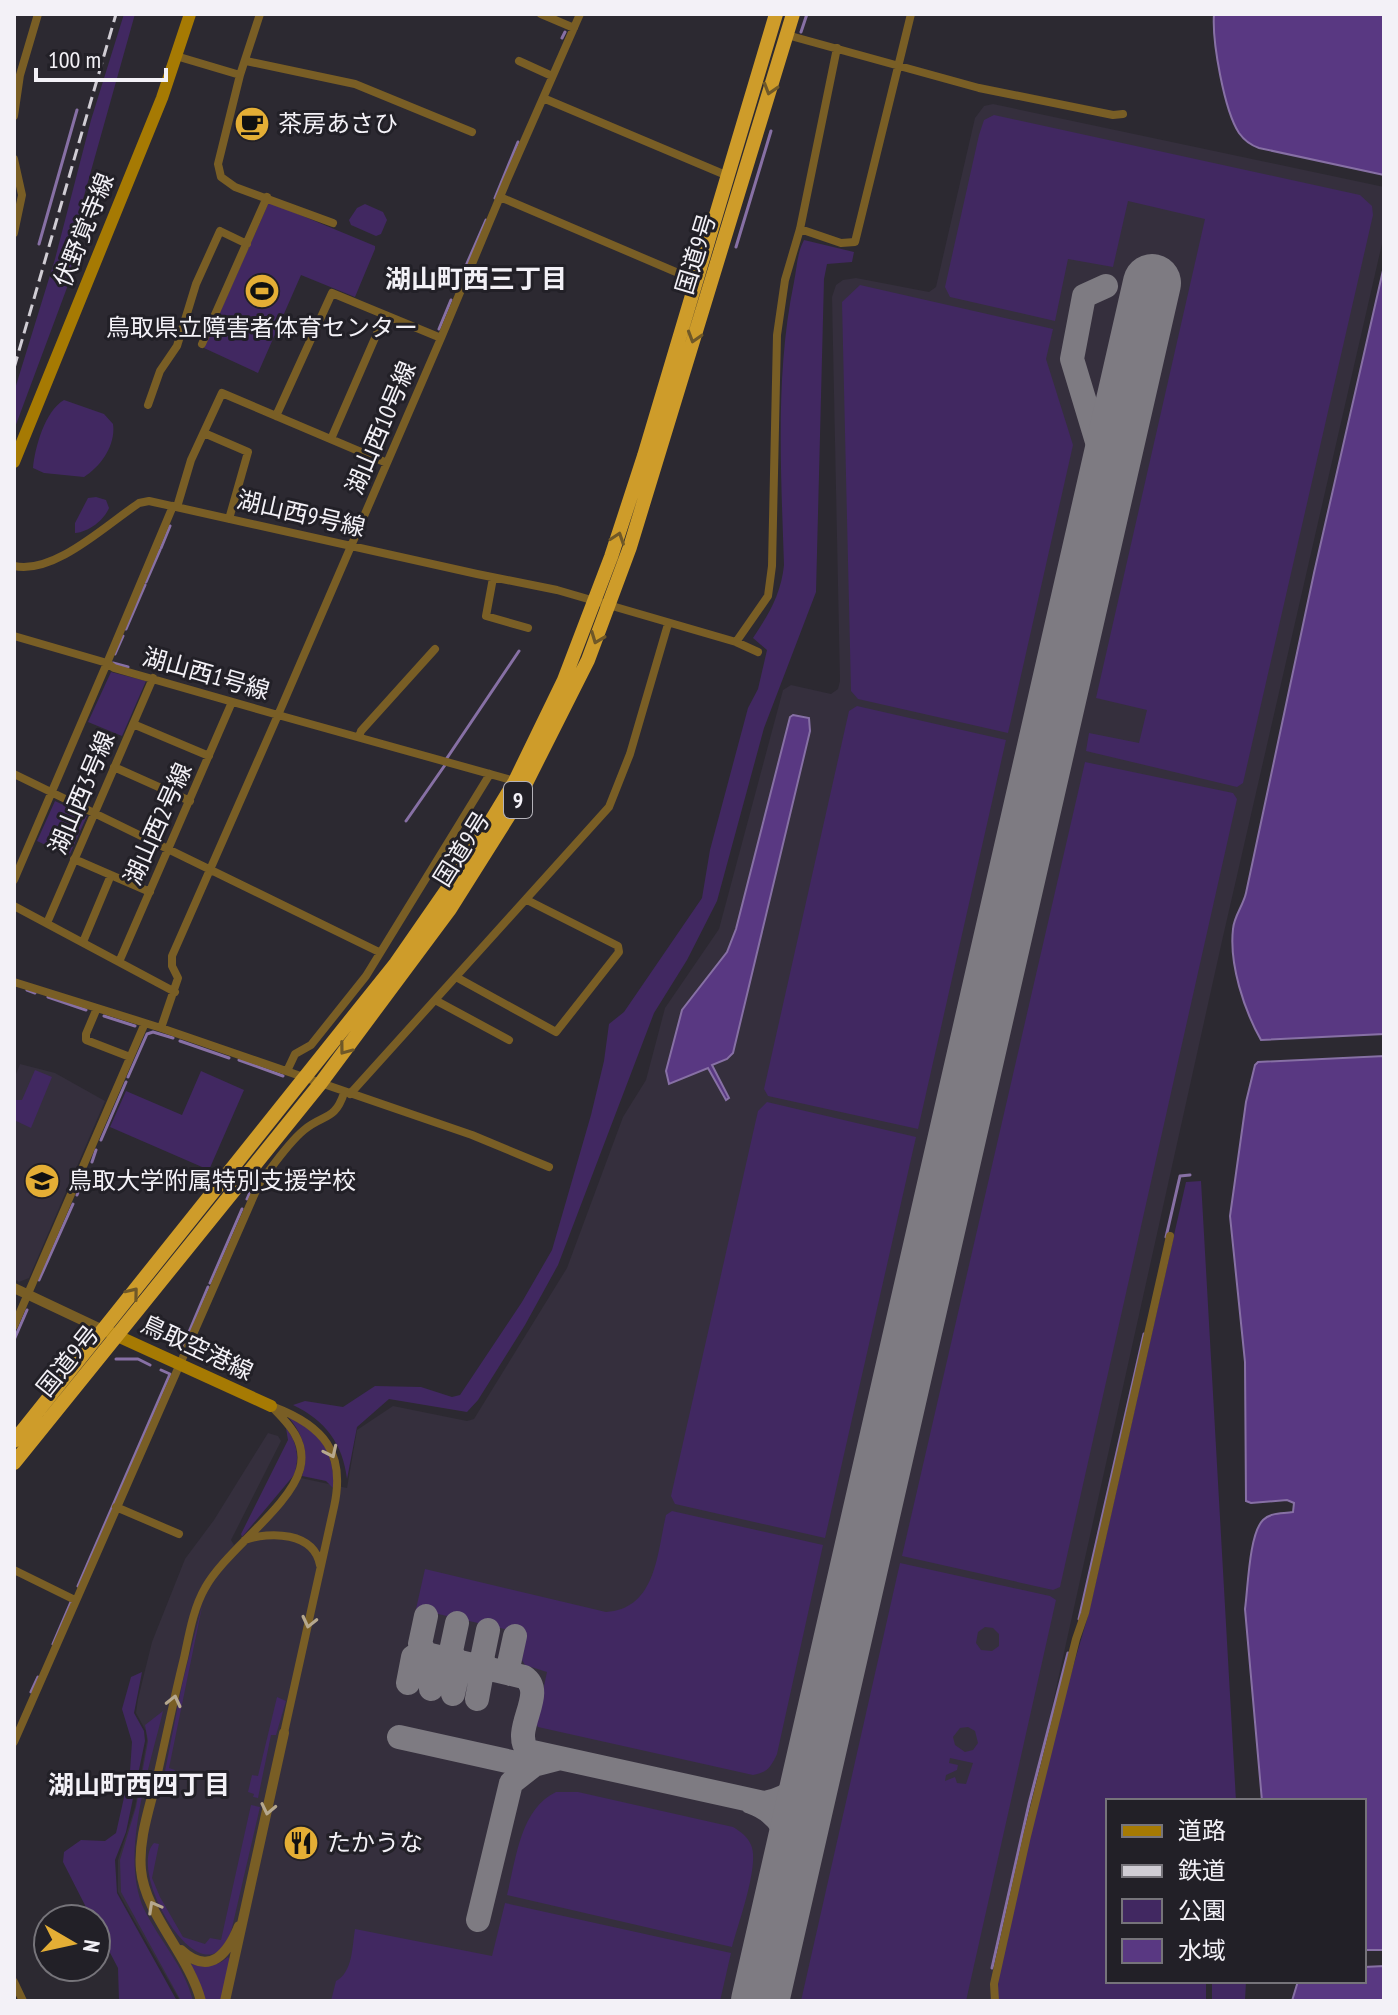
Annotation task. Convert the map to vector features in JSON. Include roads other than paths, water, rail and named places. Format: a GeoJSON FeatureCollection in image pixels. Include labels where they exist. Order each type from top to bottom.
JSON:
{"type":"FeatureCollection","features":[{"type":"Feature","properties":{"kind":"highway","name":"国道9号"},"geometry":{"type":"LineString","coordinates":[[14,1441],[320,1084],[450,909],[513,809],[588,660],[640,468],[776,14]]}},
{"type":"Feature","properties":{"kind":"highway","name":"国道9号"},"geometry":{"type":"LineString","coordinates":[[14,1463],[110,1332],[407,948],[466,862],[515,781],[602,605],[653,474],[793,14]]}},
{"type":"Feature","properties":{"kind":"main road","name":"伏野覚寺線"},"geometry":{"type":"LineString","coordinates":[[14,462],[190,14]]}},
{"type":"Feature","properties":{"kind":"main road","name":"鳥取空港線"},"geometry":{"type":"LineString","coordinates":[[110,1332],[271,1406]]}},
{"type":"Feature","properties":{"kind":"street"},"geometry":{"type":"LineString","coordinates":[[14,116],[18,71],[38,14]]}},
{"type":"Feature","properties":{"kind":"street"},"geometry":{"type":"LineString","coordinates":[[260,14],[240,75],[219,157],[219,172],[227,183],[333,223]]}},
{"type":"Feature","properties":{"kind":"street"},"geometry":{"type":"LineString","coordinates":[[541,14],[574,28]]}},
{"type":"Feature","properties":{"kind":"street"},"geometry":{"type":"LineString","coordinates":[[441,338],[580,14]]}},
{"type":"Feature","properties":{"kind":"street"},"geometry":{"type":"LineString","coordinates":[[800,229],[841,243],[855,242],[911,14]]}},
{"type":"Feature","properties":{"kind":"street"},"geometry":{"type":"LineString","coordinates":[[787,35],[979,88],[1113,115],[1123,114]]}},
{"type":"Feature","properties":{"kind":"street"},"geometry":{"type":"LineString","coordinates":[[736,642],[768,596],[772,566],[777,335],[785,280],[800,229],[837,48]]}},
{"type":"Feature","properties":{"kind":"street"},"geometry":{"type":"LineString","coordinates":[[176,56],[240,75]]}},
{"type":"Feature","properties":{"kind":"street"},"geometry":{"type":"LineString","coordinates":[[246,61],[355,84],[472,132]]}},
{"type":"Feature","properties":{"kind":"street"},"geometry":{"type":"LineString","coordinates":[[519,61],[552,76]]}},
{"type":"Feature","properties":{"kind":"street"},"geometry":{"type":"LineString","coordinates":[[543,98],[728,176]]}},
{"type":"Feature","properties":{"kind":"street"},"geometry":{"type":"LineString","coordinates":[[14,159],[22,195],[14,233]]}},
{"type":"Feature","properties":{"kind":"street"},"geometry":{"type":"LineString","coordinates":[[202,344],[267,197]]}},
{"type":"Feature","properties":{"kind":"street"},"geometry":{"type":"LineString","coordinates":[[500,197],[697,281]]}},
{"type":"Feature","properties":{"kind":"street"},"geometry":{"type":"LineString","coordinates":[[148,405],[160,371],[177,346],[196,284],[220,231],[247,244]]}},
{"type":"Feature","properties":{"kind":"street","name":"湖山西10号線"},"geometry":{"type":"LineString","coordinates":[[276,416],[332,293],[441,338],[278,715]]}},
{"type":"Feature","properties":{"kind":"street"},"geometry":{"type":"LineString","coordinates":[[331,439],[385,315]]}},
{"type":"Feature","properties":{"kind":"street"},"geometry":{"type":"LineString","coordinates":[[14,636],[107,663],[222,393],[387,463]]}},
{"type":"Feature","properties":{"kind":"street"},"geometry":{"type":"LineString","coordinates":[[204,433],[248,452],[229,519]]}},
{"type":"Feature","properties":{"kind":"street","name":"湖山西9号線"},"geometry":{"type":"LineString","coordinates":[[14,566],[39,567],[69,553],[139,503],[149,501],[557,590],[736,642],[758,652]]}},
{"type":"Feature","properties":{"kind":"street"},"geometry":{"type":"LineString","coordinates":[[493,578],[486,616],[528,628]]}},
{"type":"Feature","properties":{"kind":"street"},"geometry":{"type":"LineString","coordinates":[[15,1739],[259,1184],[306,1129],[339,1108],[347,1094],[609,807],[616,794],[668,624]]}},
{"type":"Feature","properties":{"kind":"street"},"geometry":{"type":"LineString","coordinates":[[359,737],[361,731],[435,649]]}},
{"type":"Feature","properties":{"kind":"street","name":"湖山西1号線"},"geometry":{"type":"LineString","coordinates":[[14,880],[107,663],[278,715],[172,956],[172,966],[178,978],[161,1028]]}},
{"type":"Feature","properties":{"kind":"street","name":"湖山西3号線"},"geometry":{"type":"LineString","coordinates":[[47,923],[153,678]]}},
{"type":"Feature","properties":{"kind":"street","name":"湖山西2号線"},"geometry":{"type":"LineString","coordinates":[[119,962],[232,702]]}},
{"type":"Feature","properties":{"kind":"street"},"geometry":{"type":"LineString","coordinates":[[278,715],[515,781]]}},
{"type":"Feature","properties":{"kind":"street"},"geometry":{"type":"LineString","coordinates":[[133,724],[209,756]]}},
{"type":"Feature","properties":{"kind":"street"},"geometry":{"type":"LineString","coordinates":[[114,767],[190,801]]}},
{"type":"Feature","properties":{"kind":"street"},"geometry":{"type":"LineString","coordinates":[[14,774],[379,952]]}},
{"type":"Feature","properties":{"kind":"street"},"geometry":{"type":"LineString","coordinates":[[287,1071],[295,1054],[311,1045],[366,976],[490,774]]}},
{"type":"Feature","properties":{"kind":"street"},"geometry":{"type":"LineString","coordinates":[[74,859],[150,892]]}},
{"type":"Feature","properties":{"kind":"street"},"geometry":{"type":"LineString","coordinates":[[83,942],[111,875]]}},
{"type":"Feature","properties":{"kind":"street"},"geometry":{"type":"LineString","coordinates":[[456,977],[556,1032],[619,952],[618,946],[527,900]]}},
{"type":"Feature","properties":{"kind":"street"},"geometry":{"type":"LineString","coordinates":[[14,906],[175,992]]}},
{"type":"Feature","properties":{"kind":"street"},"geometry":{"type":"LineString","coordinates":[[389,935],[407,948]]}},
{"type":"Feature","properties":{"kind":"street"},"geometry":{"type":"LineString","coordinates":[[14,982],[305,1077],[472,1135],[549,1167]]}},
{"type":"Feature","properties":{"kind":"street"},"geometry":{"type":"LineString","coordinates":[[435,1000],[509,1040]]}},
{"type":"Feature","properties":{"kind":"street"},"geometry":{"type":"LineString","coordinates":[[97,1008],[86,1040],[130,1057]]}},
{"type":"Feature","properties":{"kind":"street"},"geometry":{"type":"LineString","coordinates":[[14,1326],[145,1023]]}},
{"type":"Feature","properties":{"kind":"street"},"geometry":{"type":"LineString","coordinates":[[995,2001],[994,1984],[1020,1867],[1085,1613],[1170,1236]]}},
{"type":"Feature","properties":{"kind":"street"},"geometry":{"type":"LineString","coordinates":[[14,1288],[110,1332]]}},
{"type":"Feature","properties":{"kind":"street"},"geometry":{"type":"LineString","coordinates":[[201,2001],[193,1977],[149,1898],[141,1870],[143,1837],[199,1600],[206,1585],[290,1489],[300,1467],[301,1452],[297,1437],[271,1406]]}},
{"type":"Feature","properties":{"kind":"street"},"geometry":{"type":"LineString","coordinates":[[225,2001],[250,1899],[338,1484],[333,1455],[324,1438],[293,1414],[271,1406]]}},
{"type":"Feature","properties":{"kind":"street"},"geometry":{"type":"LineString","coordinates":[[116,1507],[179,1534]]}},
{"type":"Feature","properties":{"kind":"street"},"geometry":{"type":"LineString","coordinates":[[244,1540],[261,1534],[326,1546]]}},
{"type":"Feature","properties":{"kind":"street"},"geometry":{"type":"LineString","coordinates":[[302,1541],[317,1553],[320,1571]]}},
{"type":"Feature","properties":{"kind":"street"},"geometry":{"type":"LineString","coordinates":[[14,1570],[75,1600]]}},
{"type":"Feature","properties":{"kind":"street"},"geometry":{"type":"LineString","coordinates":[[175,1942],[196,1960],[219,1958],[232,1943],[250,1899]]}},
{"type":"Feature","properties":{"kind":"street"},"geometry":{"type":"LineString","coordinates":[[14,1982],[23,2001]]}},
{"type":"Feature","properties":{"kind":"water"},"geometry":{"type":"Polygon","coordinates":[[[1214,14],[1384,14],[1384,175],[1259,148],[1245,140],[1234,122],[1224,92],[1217,57],[1214,14]]]}},
{"type":"Feature","properties":{"kind":"water"},"geometry":{"type":"Polygon","coordinates":[[[1384,266],[1384,1034],[1261,1040],[1249,1015],[1236,972],[1232,943],[1234,924],[1246,893],[1384,266]]]}},
{"type":"Feature","properties":{"kind":"water"},"geometry":{"type":"Polygon","coordinates":[[[793,715],[809,718],[810,731],[733,1053],[712,1065],[729,1098],[726,1100],[708,1068],[669,1084],[666,1071],[682,1010],[727,952],[736,929],[793,715]]]}},
{"type":"Feature","properties":{"kind":"water"},"geometry":{"type":"Polygon","coordinates":[[[1384,1056],[1384,1950],[1366,1950],[1366,1799],[1262,1799],[1245,1609],[1248,1575],[1258,1527],[1270,1516],[1293,1512],[1294,1503],[1287,1500],[1246,1501],[1245,1362],[1230,1216],[1246,1102],[1258,1062],[1384,1056]]]}},
{"type":"Feature","properties":{"kind":"water"},"geometry":{"type":"Polygon","coordinates":[[[1384,1966],[1384,2001],[1292,2001],[1297,1983],[1366,1983],[1366,1967],[1384,1966]]]}},
{"type":"Feature","properties":{"kind":"waterway"},"geometry":{"type":"LineString","coordinates":[[801,32],[807,14]]}},
{"type":"Feature","properties":{"kind":"waterway"},"geometry":{"type":"LineString","coordinates":[[562,38],[565,32]]}},
{"type":"Feature","properties":{"kind":"waterway"},"geometry":{"type":"LineString","coordinates":[[39,244],[77,110]]}},
{"type":"Feature","properties":{"kind":"waterway"},"geometry":{"type":"LineString","coordinates":[[736,247],[771,131]]}},
{"type":"Feature","properties":{"kind":"waterway"},"geometry":{"type":"LineString","coordinates":[[495,198],[518,142]]}},
{"type":"Feature","properties":{"kind":"waterway"},"geometry":{"type":"LineString","coordinates":[[455,291],[486,220]]}},
{"type":"Feature","properties":{"kind":"waterway"},"geometry":{"type":"LineString","coordinates":[[439,329],[451,300]]}},
{"type":"Feature","properties":{"kind":"waterway"},"geometry":{"type":"LineString","coordinates":[[161,548],[170,526]]}},
{"type":"Feature","properties":{"kind":"waterway"},"geometry":{"type":"LineString","coordinates":[[146,582],[160,550]]}},
{"type":"Feature","properties":{"kind":"waterway"},"geometry":{"type":"LineString","coordinates":[[126,629],[145,585]]}},
{"type":"Feature","properties":{"kind":"waterway"},"geometry":{"type":"LineString","coordinates":[[115,654],[123,636]]}},
{"type":"Feature","properties":{"kind":"waterway"},"geometry":{"type":"LineString","coordinates":[[447,758],[519,651]]}},
{"type":"Feature","properties":{"kind":"waterway"},"geometry":{"type":"LineString","coordinates":[[113,663],[128,667]]}},
{"type":"Feature","properties":{"kind":"waterway"},"geometry":{"type":"LineString","coordinates":[[406,821],[445,765]]}},
{"type":"Feature","properties":{"kind":"waterway"},"geometry":{"type":"LineString","coordinates":[[27,990],[35,993]]}},
{"type":"Feature","properties":{"kind":"waterway"},"geometry":{"type":"LineString","coordinates":[[48,997],[86,1010]]}},
{"type":"Feature","properties":{"kind":"waterway"},"geometry":{"type":"LineString","coordinates":[[104,1016],[135,1026]]}},
{"type":"Feature","properties":{"kind":"waterway"},"geometry":{"type":"LineString","coordinates":[[128,1077],[147,1034],[153,1032],[173,1038]]}},
{"type":"Feature","properties":{"kind":"waterway"},"geometry":{"type":"LineString","coordinates":[[180,1041],[229,1058]]}},
{"type":"Feature","properties":{"kind":"waterway"},"geometry":{"type":"LineString","coordinates":[[239,1060],[283,1076]]}},
{"type":"Feature","properties":{"kind":"waterway"},"geometry":{"type":"LineString","coordinates":[[101,1140],[126,1082]]}},
{"type":"Feature","properties":{"kind":"waterway"},"geometry":{"type":"LineString","coordinates":[[92,1162],[96,1150]]}},
{"type":"Feature","properties":{"kind":"waterway"},"geometry":{"type":"LineString","coordinates":[[77,1195],[87,1170]]}},
{"type":"Feature","properties":{"kind":"waterway"},"geometry":{"type":"LineString","coordinates":[[1166,1237],[1180,1176],[1190,1175]]}},
{"type":"Feature","properties":{"kind":"waterway"},"geometry":{"type":"LineString","coordinates":[[247,1199],[251,1190]]}},
{"type":"Feature","properties":{"kind":"waterway"},"geometry":{"type":"LineString","coordinates":[[39,1280],[73,1204]]}},
{"type":"Feature","properties":{"kind":"waterway"},"geometry":{"type":"LineString","coordinates":[[210,1283],[242,1209]]}},
{"type":"Feature","properties":{"kind":"waterway"},"geometry":{"type":"LineString","coordinates":[[181,1351],[208,1287]]}},
{"type":"Feature","properties":{"kind":"waterway"},"geometry":{"type":"LineString","coordinates":[[14,1340],[27,1310]]}},
{"type":"Feature","properties":{"kind":"waterway"},"geometry":{"type":"LineString","coordinates":[[1079,1619],[1144,1334]]}},
{"type":"Feature","properties":{"kind":"waterway"},"geometry":{"type":"LineString","coordinates":[[116,1359],[138,1359],[150,1365]]}},
{"type":"Feature","properties":{"kind":"waterway"},"geometry":{"type":"LineString","coordinates":[[78,1586],[170,1374],[161,1370]]}},
{"type":"Feature","properties":{"kind":"waterway"},"geometry":{"type":"LineString","coordinates":[[53,1644],[71,1602]]}},
{"type":"Feature","properties":{"kind":"waterway"},"geometry":{"type":"LineString","coordinates":[[992,1968],[1029,1804],[1068,1653]]}},
{"type":"Feature","properties":{"kind":"waterway"},"geometry":{"type":"LineString","coordinates":[[31,1692],[38,1677]]}},
{"type":"Feature","properties":{"kind":"railway"},"geometry":{"type":"LineString","coordinates":[[14,368],[116,14]]}},
{"type":"Feature","properties":{"kind":"place","name":"茶房あさひ"},"geometry":{"type":"Point","coordinates":[252,124]}},
{"type":"Feature","properties":{"kind":"place","name":"鳥取県立障害者体育センター"},"geometry":{"type":"Point","coordinates":[262,291]}},
{"type":"Feature","properties":{"kind":"place","name":"鳥取大学附属特別支援学校"},"geometry":{"type":"Point","coordinates":[42,1181]}},
{"type":"Feature","properties":{"kind":"place","name":"たかうな"},"geometry":{"type":"Point","coordinates":[301,1843]}},
{"type":"Feature","properties":{"kind":"district","name":"湖山町西三丁目"},"geometry":{"type":"Point","coordinates":[476,279]}},
{"type":"Feature","properties":{"kind":"district","name":"湖山町西四丁目"},"geometry":{"type":"Point","coordinates":[139,1785]}}]}
